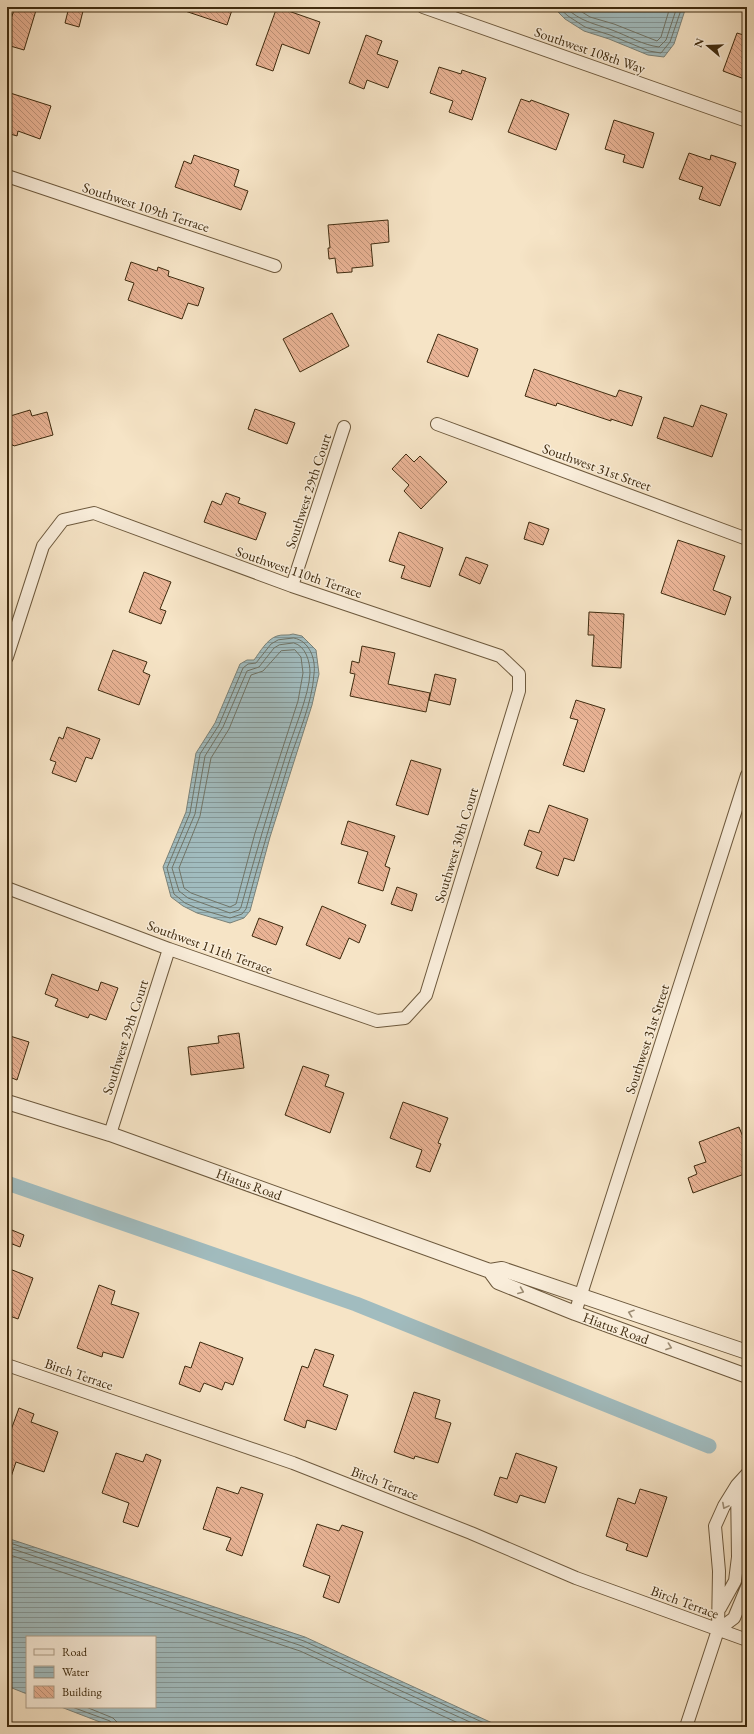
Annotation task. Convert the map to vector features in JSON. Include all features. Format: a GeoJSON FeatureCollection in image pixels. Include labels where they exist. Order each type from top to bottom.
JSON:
{"type":"FeatureCollection","features":[{"type":"Feature","properties":{"kind":"street","name":"Southwest 108th Way"},"geometry":{"type":"LineString","coordinates":[[423,7],[747,121]]}},
{"type":"Feature","properties":{"kind":"street","name":"Southwest 109th Terrace"},"geometry":{"type":"LineString","coordinates":[[7,176],[275,266]]}},
{"type":"Feature","properties":{"kind":"street","name":"Southwest 31st Street"},"geometry":{"type":"LineString","coordinates":[[437,424],[747,539]]}},
{"type":"Feature","properties":{"kind":"street","name":"Southwest 29th Court"},"geometry":{"type":"LineString","coordinates":[[292,586],[344,427]]}},
{"type":"Feature","properties":{"kind":"street","name":"Southwest 110th Terrace"},"geometry":{"type":"LineString","coordinates":[[7,658],[43,546],[63,520],[94,513],[292,586],[500,656],[519,674]]}},
{"type":"Feature","properties":{"kind":"street","name":"Southwest 30th Court"},"geometry":{"type":"LineString","coordinates":[[405,1018],[426,995],[519,691],[519,674]]}},
{"type":"Feature","properties":{"kind":"street","name":"Southwest 31st Street"},"geometry":{"type":"LineString","coordinates":[[575,1313],[747,775]]}},
{"type":"Feature","properties":{"kind":"street","name":"Southwest 111th Terrace"},"geometry":{"type":"LineString","coordinates":[[7,888],[170,949],[376,1021],[405,1018]]}},
{"type":"Feature","properties":{"kind":"street","name":"Southwest 29th Court"},"geometry":{"type":"LineString","coordinates":[[110,1134],[170,949]]}},
{"type":"Feature","properties":{"kind":"street","name":"Hiatus Road"},"geometry":{"type":"LineString","coordinates":[[7,1102],[110,1134],[490,1271],[502,1269],[747,1352]]}},
{"type":"Feature","properties":{"kind":"street","name":"Hiatus Road"},"geometry":{"type":"LineString","coordinates":[[490,1271],[498,1282],[575,1313],[747,1376]]}},
{"type":"Feature","properties":{"kind":"street","name":"Birch Terrace"},"geometry":{"type":"LineString","coordinates":[[7,1365],[293,1463],[471,1533],[576,1578],[747,1640]]}},
{"type":"Feature","properties":{"kind":"street"},"geometry":{"type":"LineString","coordinates":[[686,1727],[718,1630],[720,1571],[715,1526],[724,1506],[737,1485],[747,1474]]}},
{"type":"Feature","properties":{"kind":"street"},"geometry":{"type":"LineString","coordinates":[[719,1608],[735,1581],[743,1558],[737,1485]]}},
{"type":"Feature","properties":{"kind":"street"},"geometry":{"type":"LineString","coordinates":[[718,1630],[734,1618],[747,1587]]}},
{"type":"Feature","properties":{"kind":"water"},"geometry":{"type":"Polygon","coordinates":[[[553,7],[686,7],[674,44],[664,57],[648,55],[609,39],[584,31],[565,19],[553,7]]]}},
{"type":"Feature","properties":{"kind":"water"},"geometry":{"type":"Polygon","coordinates":[[[293,634],[302,636],[316,650],[319,674],[312,705],[270,837],[250,911],[244,918],[230,923],[197,913],[183,906],[171,897],[163,867],[186,812],[196,753],[215,723],[240,664],[247,660],[254,660],[264,646],[273,638],[279,635],[293,634]]]}},
{"type":"Feature","properties":{"kind":"water"},"geometry":{"type":"Polygon","coordinates":[[[7,1538],[305,1637],[501,1727],[113,1727],[64,1708],[156,1708],[156,1636],[26,1636],[26,1694],[7,1686],[7,1538]]]}},
{"type":"Feature","properties":{"kind":"building"},"geometry":{"type":"Polygon","coordinates":[[[15,7],[37,7],[24,50],[7,45],[7,31],[15,7]]]}},
{"type":"Feature","properties":{"kind":"building"},"geometry":{"type":"Polygon","coordinates":[[[69,7],[83,11],[79,27],[65,23],[69,7]]]}},
{"type":"Feature","properties":{"kind":"building"},"geometry":{"type":"Polygon","coordinates":[[[179,7],[233,7],[227,25],[179,9],[179,7]]]}},
{"type":"Feature","properties":{"kind":"building"},"geometry":{"type":"Polygon","coordinates":[[[277,7],[320,22],[309,54],[282,44],[273,71],[256,65],[277,7]]]}},
{"type":"Feature","properties":{"kind":"building"},"geometry":{"type":"Polygon","coordinates":[[[737,33],[747,36],[747,80],[723,71],[737,33]]]}},
{"type":"Feature","properties":{"kind":"building"},"geometry":{"type":"Polygon","coordinates":[[[366,35],[382,41],[377,54],[398,61],[388,88],[367,80],[364,89],[349,83],[366,35]]]}},
{"type":"Feature","properties":{"kind":"building"},"geometry":{"type":"Polygon","coordinates":[[[439,67],[461,74],[462,70],[486,78],[472,120],[449,112],[453,101],[430,93],[439,67]]]}},
{"type":"Feature","properties":{"kind":"building"},"geometry":{"type":"Polygon","coordinates":[[[7,92],[51,106],[40,139],[18,131],[17,136],[7,133],[7,92]]]}},
{"type":"Feature","properties":{"kind":"building"},"geometry":{"type":"Polygon","coordinates":[[[521,99],[530,102],[531,100],[569,114],[556,150],[508,132],[521,99]]]}},
{"type":"Feature","properties":{"kind":"building"},"geometry":{"type":"Polygon","coordinates":[[[614,120],[654,133],[643,168],[623,162],[625,155],[605,149],[614,120]]]}},
{"type":"Feature","properties":{"kind":"building"},"geometry":{"type":"Polygon","coordinates":[[[689,153],[710,160],[711,155],[736,163],[720,206],[699,199],[703,187],[679,179],[689,153]]]}},
{"type":"Feature","properties":{"kind":"building"},"geometry":{"type":"Polygon","coordinates":[[[194,155],[239,170],[234,186],[248,191],[241,210],[175,187],[184,161],[191,164],[194,155]]]}},
{"type":"Feature","properties":{"kind":"building"},"geometry":{"type":"Polygon","coordinates":[[[388,220],[389,242],[371,244],[373,266],[352,268],[352,272],[337,273],[335,258],[329,259],[328,248],[330,248],[328,225],[388,220]]]}},
{"type":"Feature","properties":{"kind":"building"},"geometry":{"type":"Polygon","coordinates":[[[131,262],[157,271],[158,267],[169,271],[168,276],[204,288],[198,306],[188,303],[182,319],[128,300],[134,283],[125,280],[131,262]]]}},
{"type":"Feature","properties":{"kind":"building"},"geometry":{"type":"Polygon","coordinates":[[[332,313],[349,346],[300,372],[283,339],[332,313]]]}},
{"type":"Feature","properties":{"kind":"building"},"geometry":{"type":"Polygon","coordinates":[[[438,334],[478,349],[468,377],[427,362],[438,334]]]}},
{"type":"Feature","properties":{"kind":"building"},"geometry":{"type":"Polygon","coordinates":[[[534,369],[616,397],[619,390],[642,397],[632,426],[611,419],[611,421],[557,403],[556,406],[525,396],[534,369]]]}},
{"type":"Feature","properties":{"kind":"building"},"geometry":{"type":"Polygon","coordinates":[[[701,405],[727,414],[712,457],[657,438],[664,417],[693,427],[701,405]]]}},
{"type":"Feature","properties":{"kind":"building"},"geometry":{"type":"Polygon","coordinates":[[[255,409],[295,423],[287,444],[248,429],[255,409]]]}},
{"type":"Feature","properties":{"kind":"building"},"geometry":{"type":"Polygon","coordinates":[[[30,410],[32,416],[47,412],[53,435],[14,446],[7,446],[7,417],[30,410]]]}},
{"type":"Feature","properties":{"kind":"building"},"geometry":{"type":"Polygon","coordinates":[[[406,454],[414,462],[420,456],[447,482],[421,509],[404,491],[409,485],[392,469],[406,454]]]}},
{"type":"Feature","properties":{"kind":"building"},"geometry":{"type":"Polygon","coordinates":[[[226,493],[240,498],[238,503],[266,513],[256,540],[204,522],[212,501],[221,505],[226,493]]]}},
{"type":"Feature","properties":{"kind":"building"},"geometry":{"type":"Polygon","coordinates":[[[529,522],[549,529],[543,545],[524,539],[529,522]]]}},
{"type":"Feature","properties":{"kind":"building"},"geometry":{"type":"Polygon","coordinates":[[[399,532],[443,548],[430,587],[401,578],[405,566],[389,561],[399,532]]]}},
{"type":"Feature","properties":{"kind":"building"},"geometry":{"type":"Polygon","coordinates":[[[678,540],[725,556],[713,590],[731,597],[725,615],[661,593],[678,540]]]}},
{"type":"Feature","properties":{"kind":"building"},"geometry":{"type":"Polygon","coordinates":[[[466,557],[488,565],[480,584],[459,575],[466,557]]]}},
{"type":"Feature","properties":{"kind":"building"},"geometry":{"type":"Polygon","coordinates":[[[144,572],[171,582],[160,609],[166,611],[161,624],[129,612],[144,572]]]}},
{"type":"Feature","properties":{"kind":"building"},"geometry":{"type":"Polygon","coordinates":[[[589,612],[624,614],[621,668],[592,666],[594,635],[588,635],[589,612]]]}},
{"type":"Feature","properties":{"kind":"building"},"geometry":{"type":"Polygon","coordinates":[[[362,646],[395,653],[388,684],[430,693],[426,712],[350,696],[355,674],[350,673],[352,661],[359,663],[362,646]]]}},
{"type":"Feature","properties":{"kind":"building"},"geometry":{"type":"Polygon","coordinates":[[[113,650],[147,662],[143,672],[150,675],[139,705],[98,690],[113,650]]]}},
{"type":"Feature","properties":{"kind":"building"},"geometry":{"type":"Polygon","coordinates":[[[435,674],[456,679],[450,705],[429,700],[435,674]]]}},
{"type":"Feature","properties":{"kind":"building"},"geometry":{"type":"Polygon","coordinates":[[[576,700],[605,709],[584,772],[563,765],[578,720],[570,718],[576,700]]]}},
{"type":"Feature","properties":{"kind":"building"},"geometry":{"type":"Polygon","coordinates":[[[67,727],[100,739],[92,759],[86,757],[76,782],[52,773],[56,762],[50,760],[59,737],[63,739],[67,727]]]}},
{"type":"Feature","properties":{"kind":"building"},"geometry":{"type":"Polygon","coordinates":[[[411,760],[441,769],[428,815],[396,805],[411,760]]]}},
{"type":"Feature","properties":{"kind":"building"},"geometry":{"type":"Polygon","coordinates":[[[549,805],[588,819],[574,861],[564,858],[558,876],[536,868],[542,852],[524,845],[529,830],[539,833],[549,805]]]}},
{"type":"Feature","properties":{"kind":"building"},"geometry":{"type":"Polygon","coordinates":[[[348,821],[395,836],[385,866],[390,868],[383,891],[358,883],[368,852],[341,844],[348,821]]]}},
{"type":"Feature","properties":{"kind":"building"},"geometry":{"type":"Polygon","coordinates":[[[397,887],[417,894],[412,911],[391,904],[397,887]]]}},
{"type":"Feature","properties":{"kind":"building"},"geometry":{"type":"Polygon","coordinates":[[[322,906],[366,925],[359,943],[349,938],[340,959],[306,945],[322,906]]]}},
{"type":"Feature","properties":{"kind":"building"},"geometry":{"type":"Polygon","coordinates":[[[259,918],[283,927],[276,945],[252,936],[259,918]]]}},
{"type":"Feature","properties":{"kind":"building"},"geometry":{"type":"Polygon","coordinates":[[[52,974],[98,991],[101,982],[118,988],[106,1020],[90,1014],[88,1018],[55,1006],[58,999],[45,994],[52,974]]]}},
{"type":"Feature","properties":{"kind":"building"},"geometry":{"type":"Polygon","coordinates":[[[239,1033],[244,1068],[191,1075],[188,1047],[219,1043],[218,1036],[239,1033]]]}},
{"type":"Feature","properties":{"kind":"building"},"geometry":{"type":"Polygon","coordinates":[[[10,1036],[29,1042],[17,1080],[7,1076],[7,1046],[10,1036]]]}},
{"type":"Feature","properties":{"kind":"building"},"geometry":{"type":"Polygon","coordinates":[[[303,1066],[329,1075],[325,1086],[344,1093],[330,1133],[285,1115],[303,1066]]]}},
{"type":"Feature","properties":{"kind":"building"},"geometry":{"type":"Polygon","coordinates":[[[403,1102],[448,1118],[438,1143],[441,1144],[430,1172],[416,1167],[422,1150],[390,1138],[403,1102]]]}},
{"type":"Feature","properties":{"kind":"building"},"geometry":{"type":"Polygon","coordinates":[[[739,1127],[747,1147],[747,1173],[693,1193],[688,1178],[697,1174],[694,1166],[706,1162],[699,1142],[739,1127]]]}},
{"type":"Feature","properties":{"kind":"building"},"geometry":{"type":"Polygon","coordinates":[[[7,1228],[24,1235],[20,1247],[7,1242],[7,1228]]]}},
{"type":"Feature","properties":{"kind":"building"},"geometry":{"type":"Polygon","coordinates":[[[7,1268],[33,1278],[18,1319],[7,1315],[7,1268]]]}},
{"type":"Feature","properties":{"kind":"building"},"geometry":{"type":"Polygon","coordinates":[[[99,1285],[115,1291],[111,1304],[139,1313],[123,1358],[103,1352],[102,1357],[77,1348],[99,1285]]]}},
{"type":"Feature","properties":{"kind":"building"},"geometry":{"type":"Polygon","coordinates":[[[200,1342],[243,1358],[233,1385],[225,1382],[222,1390],[204,1383],[200,1392],[179,1384],[185,1366],[191,1368],[200,1342]]]}},
{"type":"Feature","properties":{"kind":"building"},"geometry":{"type":"Polygon","coordinates":[[[315,1349],[334,1355],[323,1386],[348,1395],[336,1430],[307,1420],[305,1428],[284,1420],[302,1366],[308,1368],[315,1349]]]}},
{"type":"Feature","properties":{"kind":"building"},"geometry":{"type":"Polygon","coordinates":[[[414,1392],[440,1400],[435,1418],[451,1423],[438,1463],[415,1456],[414,1459],[394,1452],[414,1392]]]}},
{"type":"Feature","properties":{"kind":"building"},"geometry":{"type":"Polygon","coordinates":[[[19,1408],[34,1414],[31,1422],[58,1432],[44,1472],[16,1462],[9,1483],[7,1483],[7,1441],[19,1408]]]}},
{"type":"Feature","properties":{"kind":"building"},"geometry":{"type":"Polygon","coordinates":[[[116,1453],[143,1462],[146,1454],[161,1460],[138,1527],[123,1522],[129,1503],[102,1493],[116,1453]]]}},
{"type":"Feature","properties":{"kind":"building"},"geometry":{"type":"Polygon","coordinates":[[[516,1453],[557,1467],[545,1503],[520,1495],[517,1503],[494,1495],[500,1477],[507,1479],[516,1453]]]}},
{"type":"Feature","properties":{"kind":"building"},"geometry":{"type":"Polygon","coordinates":[[[217,1487],[238,1494],[241,1487],[263,1494],[242,1556],[226,1550],[231,1538],[203,1529],[217,1487]]]}},
{"type":"Feature","properties":{"kind":"building"},"geometry":{"type":"Polygon","coordinates":[[[640,1489],[667,1497],[647,1557],[626,1550],[628,1544],[606,1536],[618,1498],[635,1504],[640,1489]]]}},
{"type":"Feature","properties":{"kind":"building"},"geometry":{"type":"Polygon","coordinates":[[[317,1524],[339,1531],[342,1525],[363,1532],[339,1603],[323,1597],[330,1576],[303,1566],[317,1524]]]}},
{"type":"Feature","properties":{"kind":"waterway"},"geometry":{"type":"LineString","coordinates":[[7,1183],[356,1304],[709,1446]]}}]}
